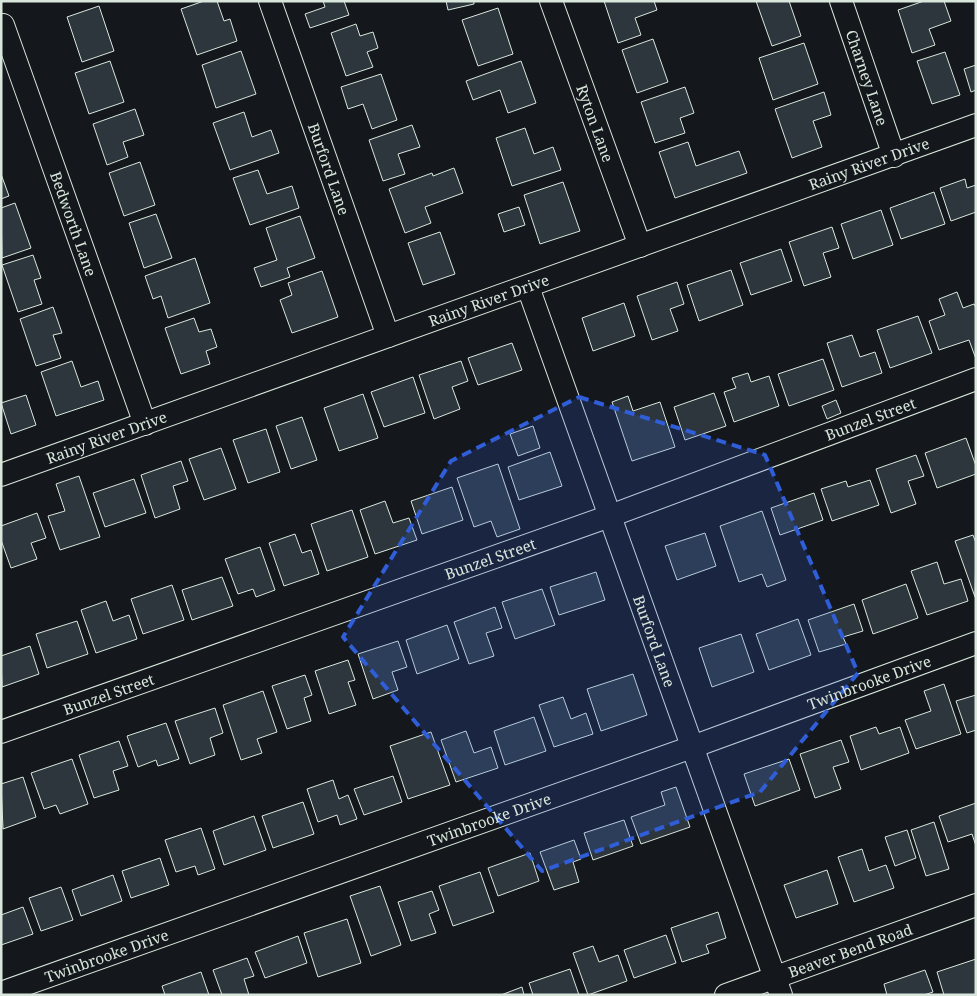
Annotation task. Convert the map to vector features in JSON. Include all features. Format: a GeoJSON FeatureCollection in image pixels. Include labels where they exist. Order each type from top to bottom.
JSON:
{"type":"FeatureCollection","features":[{"type":"Feature","properties":{"kind":"street","name":"Burford Lane"},"geometry":{"type":"LineString","coordinates":[[270,1],[388,336]]}},
{"type":"Feature","properties":{"kind":"street","name":"Ryton Lane"},"geometry":{"type":"LineString","coordinates":[[551,1],[640,246]]}},
{"type":"Feature","properties":{"kind":"street","name":"Charney Lane"},"geometry":{"type":"LineString","coordinates":[[841,1],[894,156]]}},
{"type":"Feature","properties":{"kind":"street","name":"Bedworth Lane"},"geometry":{"type":"LineString","coordinates":[[3,25],[145,424]]}},
{"type":"Feature","properties":{"kind":"street","name":"Rainy River Drive"},"geometry":{"type":"LineString","coordinates":[[1,475],[976,125]]}},
{"type":"Feature","properties":{"kind":"street","name":"Burford Lane"},"geometry":{"type":"LineString","coordinates":[[528,287],[778,986]]}},
{"type":"Feature","properties":{"kind":"street","name":"Bunzel Street"},"geometry":{"type":"LineString","coordinates":[[1,732],[610,516],[976,379]]}},
{"type":"Feature","properties":{"kind":"street","name":"Twinbrooke Drive"},"geometry":{"type":"LineString","coordinates":[[1,993],[692,747],[976,643]]}},
{"type":"Feature","properties":{"kind":"street","name":"Beaver Bend Road"},"geometry":{"type":"LineString","coordinates":[[726,995],[778,986],[976,905]]}},
{"type":"Feature","properties":{"kind":"highlighted area"},"geometry":{"type":"Polygon","coordinates":[[[579,397],[765,455],[858,673],[760,792],[542,871],[343,637],[451,461],[579,397]]]}},
{"type":"Feature","properties":{"kind":"building"},"geometry":{"type":"Polygon","coordinates":[[[204,1],[217,1],[224,21],[230,19],[237,41],[197,55],[181,9],[204,1]]]}},
{"type":"Feature","properties":{"kind":"building"},"geometry":{"type":"Polygon","coordinates":[[[323,1],[344,1],[349,15],[310,28],[305,14],[325,7],[323,1]]]}},
{"type":"Feature","properties":{"kind":"building"},"geometry":{"type":"Polygon","coordinates":[[[446,1],[474,1],[474,4],[448,10],[446,1]]]}},
{"type":"Feature","properties":{"kind":"building"},"geometry":{"type":"Polygon","coordinates":[[[604,1],[654,1],[657,10],[635,18],[641,35],[618,43],[604,1]]]}},
{"type":"Feature","properties":{"kind":"building"},"geometry":{"type":"Polygon","coordinates":[[[756,1],[789,1],[801,36],[772,46],[756,1]]]}},
{"type":"Feature","properties":{"kind":"building"},"geometry":{"type":"Polygon","coordinates":[[[924,1],[944,1],[951,21],[929,29],[935,45],[912,53],[898,10],[924,1]]]}},
{"type":"Feature","properties":{"kind":"building"},"geometry":{"type":"Polygon","coordinates":[[[99,6],[114,51],[82,62],[67,17],[99,6]]]}},
{"type":"Feature","properties":{"kind":"building"},"geometry":{"type":"Polygon","coordinates":[[[498,8],[513,54],[478,66],[462,20],[498,8]]]}},
{"type":"Feature","properties":{"kind":"building"},"geometry":{"type":"Polygon","coordinates":[[[356,24],[360,36],[373,32],[378,48],[367,52],[373,67],[346,76],[331,33],[356,24]]]}},
{"type":"Feature","properties":{"kind":"building"},"geometry":{"type":"Polygon","coordinates":[[[653,39],[668,82],[637,93],[622,50],[653,39]]]}},
{"type":"Feature","properties":{"kind":"building"},"geometry":{"type":"Polygon","coordinates":[[[804,43],[818,84],[773,100],[759,58],[804,43]]]}},
{"type":"Feature","properties":{"kind":"building"},"geometry":{"type":"Polygon","coordinates":[[[241,51],[256,94],[216,108],[202,65],[241,51]]]}},
{"type":"Feature","properties":{"kind":"building"},"geometry":{"type":"Polygon","coordinates":[[[945,52],[960,95],[932,104],[917,61],[945,52]]]}},
{"type":"Feature","properties":{"kind":"building"},"geometry":{"type":"Polygon","coordinates":[[[110,61],[124,102],[89,114],[75,73],[110,61]]]}},
{"type":"Feature","properties":{"kind":"building"},"geometry":{"type":"Polygon","coordinates":[[[521,61],[536,103],[508,113],[500,90],[473,100],[466,81],[521,61]]]}},
{"type":"Feature","properties":{"kind":"building"},"geometry":{"type":"Polygon","coordinates":[[[976,65],[976,90],[971,92],[964,69],[976,65]]]}},
{"type":"Feature","properties":{"kind":"building"},"geometry":{"type":"Polygon","coordinates":[[[381,74],[397,120],[372,129],[363,104],[348,109],[341,87],[381,74]]]}},
{"type":"Feature","properties":{"kind":"building"},"geometry":{"type":"Polygon","coordinates":[[[685,87],[694,113],[680,118],[685,133],[655,143],[641,102],[685,87]]]}},
{"type":"Feature","properties":{"kind":"building"},"geometry":{"type":"Polygon","coordinates":[[[824,92],[831,115],[813,121],[822,147],[792,158],[775,109],[824,92]]]}},
{"type":"Feature","properties":{"kind":"building"},"geometry":{"type":"Polygon","coordinates":[[[135,109],[144,135],[123,142],[128,157],[107,165],[93,124],[135,109]]]}},
{"type":"Feature","properties":{"kind":"building"},"geometry":{"type":"Polygon","coordinates":[[[244,112],[252,137],[271,130],[279,153],[230,170],[213,123],[244,112]]]}},
{"type":"Feature","properties":{"kind":"building"},"geometry":{"type":"Polygon","coordinates":[[[412,125],[420,147],[398,154],[405,174],[383,181],[369,140],[412,125]]]}},
{"type":"Feature","properties":{"kind":"building"},"geometry":{"type":"Polygon","coordinates":[[[525,128],[534,154],[553,147],[561,170],[512,186],[496,138],[525,128]]]}},
{"type":"Feature","properties":{"kind":"building"},"geometry":{"type":"Polygon","coordinates":[[[688,142],[696,166],[739,151],[747,173],[675,198],[659,152],[688,142]]]}},
{"type":"Feature","properties":{"kind":"building"},"geometry":{"type":"Polygon","coordinates":[[[140,162],[155,205],[124,216],[109,173],[140,162]]]}},
{"type":"Feature","properties":{"kind":"building"},"geometry":{"type":"Polygon","coordinates":[[[454,168],[463,193],[425,207],[431,223],[405,233],[389,189],[432,173],[433,176],[454,168]]]}},
{"type":"Feature","properties":{"kind":"building"},"geometry":{"type":"Polygon","coordinates":[[[258,170],[267,194],[292,186],[299,208],[250,225],[233,178],[258,170]]]}},
{"type":"Feature","properties":{"kind":"building"},"geometry":{"type":"Polygon","coordinates":[[[1,174],[9,196],[1,199],[1,174]]]}},
{"type":"Feature","properties":{"kind":"building"},"geometry":{"type":"Polygon","coordinates":[[[965,179],[967,188],[976,185],[976,212],[951,221],[940,188],[965,179]]]}},
{"type":"Feature","properties":{"kind":"building"},"geometry":{"type":"Polygon","coordinates":[[[563,182],[580,231],[540,244],[524,195],[563,182]]]}},
{"type":"Feature","properties":{"kind":"building"},"geometry":{"type":"Polygon","coordinates":[[[934,192],[945,224],[901,239],[890,208],[934,192]]]}},
{"type":"Feature","properties":{"kind":"building"},"geometry":{"type":"Polygon","coordinates":[[[15,203],[31,248],[2,258],[1,208],[15,203]]]}},
{"type":"Feature","properties":{"kind":"building"},"geometry":{"type":"Polygon","coordinates":[[[519,207],[525,225],[504,232],[498,214],[519,207]]]}},
{"type":"Feature","properties":{"kind":"building"},"geometry":{"type":"Polygon","coordinates":[[[881,210],[893,245],[853,259],[841,224],[881,210]]]}},
{"type":"Feature","properties":{"kind":"building"},"geometry":{"type":"Polygon","coordinates":[[[156,214],[172,258],[144,268],[129,223],[156,214]]]}},
{"type":"Feature","properties":{"kind":"building"},"geometry":{"type":"Polygon","coordinates":[[[300,216],[315,258],[287,268],[290,277],[261,287],[254,268],[277,260],[266,228],[300,216]]]}},
{"type":"Feature","properties":{"kind":"building"},"geometry":{"type":"Polygon","coordinates":[[[832,227],[839,248],[823,253],[831,277],[804,286],[789,242],[832,227]]]}},
{"type":"Feature","properties":{"kind":"building"},"geometry":{"type":"Polygon","coordinates":[[[440,232],[455,274],[423,285],[408,243],[440,232]]]}},
{"type":"Feature","properties":{"kind":"building"},"geometry":{"type":"Polygon","coordinates":[[[781,249],[792,281],[751,295],[740,263],[781,249]]]}},
{"type":"Feature","properties":{"kind":"building"},"geometry":{"type":"Polygon","coordinates":[[[33,255],[41,278],[34,280],[42,304],[18,312],[2,265],[33,255]]]}},
{"type":"Feature","properties":{"kind":"building"},"geometry":{"type":"Polygon","coordinates":[[[195,258],[210,303],[168,318],[161,296],[153,299],[145,276],[195,258]]]}},
{"type":"Feature","properties":{"kind":"building"},"geometry":{"type":"Polygon","coordinates":[[[731,270],[743,305],[699,321],[687,285],[731,270]]]}},
{"type":"Feature","properties":{"kind":"building"},"geometry":{"type":"Polygon","coordinates":[[[322,271],[338,317],[292,333],[280,300],[292,295],[288,283],[322,271]]]}},
{"type":"Feature","properties":{"kind":"building"},"geometry":{"type":"Polygon","coordinates":[[[677,282],[684,304],[670,309],[678,331],[652,340],[637,296],[677,282]]]}},
{"type":"Feature","properties":{"kind":"building"},"geometry":{"type":"Polygon","coordinates":[[[957,292],[963,308],[974,304],[976,308],[976,359],[969,340],[939,350],[929,321],[945,315],[939,299],[957,292]]]}},
{"type":"Feature","properties":{"kind":"building"},"geometry":{"type":"Polygon","coordinates":[[[624,303],[635,336],[593,351],[582,318],[624,303]]]}},
{"type":"Feature","properties":{"kind":"building"},"geometry":{"type":"Polygon","coordinates":[[[53,307],[62,333],[53,335],[61,358],[36,366],[20,319],[53,307]]]}},
{"type":"Feature","properties":{"kind":"building"},"geometry":{"type":"Polygon","coordinates":[[[918,316],[932,353],[890,368],[877,330],[918,316]]]}},
{"type":"Feature","properties":{"kind":"building"},"geometry":{"type":"Polygon","coordinates":[[[194,318],[199,332],[211,329],[217,347],[206,351],[210,364],[181,374],[165,328],[194,318]]]}},
{"type":"Feature","properties":{"kind":"building"},"geometry":{"type":"Polygon","coordinates":[[[852,335],[860,357],[875,352],[882,373],[842,387],[827,343],[852,335]]]}},
{"type":"Feature","properties":{"kind":"building"},"geometry":{"type":"Polygon","coordinates":[[[512,343],[522,370],[478,385],[468,358],[512,343]]]}},
{"type":"Feature","properties":{"kind":"building"},"geometry":{"type":"Polygon","coordinates":[[[823,359],[834,390],[789,406],[778,374],[823,359]]]}},
{"type":"Feature","properties":{"kind":"building"},"geometry":{"type":"Polygon","coordinates":[[[72,361],[81,387],[98,381],[104,400],[56,416],[41,372],[72,361]]]}},
{"type":"Feature","properties":{"kind":"building"},"geometry":{"type":"Polygon","coordinates":[[[461,361],[468,381],[452,387],[460,409],[434,419],[419,375],[461,361]]]}},
{"type":"Feature","properties":{"kind":"building"},"geometry":{"type":"Polygon","coordinates":[[[748,373],[751,382],[769,376],[779,406],[734,422],[724,392],[736,388],[732,378],[748,373]]]}},
{"type":"Feature","properties":{"kind":"building"},"geometry":{"type":"Polygon","coordinates":[[[413,377],[425,413],[384,427],[371,392],[413,377]]]}},
{"type":"Feature","properties":{"kind":"building"},"geometry":{"type":"Polygon","coordinates":[[[714,393],[726,426],[685,440],[674,407],[714,393]]]}},
{"type":"Feature","properties":{"kind":"building"},"geometry":{"type":"Polygon","coordinates":[[[363,394],[378,438],[339,451],[324,408],[363,394]]]}},
{"type":"Feature","properties":{"kind":"building"},"geometry":{"type":"Polygon","coordinates":[[[26,395],[36,425],[11,434],[1,403],[26,395]]]}},
{"type":"Feature","properties":{"kind":"building"},"geometry":{"type":"Polygon","coordinates":[[[628,396],[633,411],[660,402],[675,447],[632,461],[612,402],[628,396]]]}},
{"type":"Feature","properties":{"kind":"building"},"geometry":{"type":"Polygon","coordinates":[[[836,400],[841,413],[827,419],[822,406],[836,400]]]}},
{"type":"Feature","properties":{"kind":"building"},"geometry":{"type":"Polygon","coordinates":[[[302,417],[317,460],[291,469],[276,426],[302,417]]]}},
{"type":"Feature","properties":{"kind":"building"},"geometry":{"type":"Polygon","coordinates":[[[533,426],[540,448],[518,456],[510,434],[533,426]]]}},
{"type":"Feature","properties":{"kind":"building"},"geometry":{"type":"Polygon","coordinates":[[[266,429],[280,472],[248,483],[233,440],[266,429]]]}},
{"type":"Feature","properties":{"kind":"building"},"geometry":{"type":"Polygon","coordinates":[[[966,438],[976,466],[976,474],[937,488],[925,453],[966,438]]]}},
{"type":"Feature","properties":{"kind":"building"},"geometry":{"type":"Polygon","coordinates":[[[221,448],[236,489],[204,500],[189,459],[221,448]]]}},
{"type":"Feature","properties":{"kind":"building"},"geometry":{"type":"Polygon","coordinates":[[[550,452],[562,486],[519,500],[508,467],[550,452]]]}},
{"type":"Feature","properties":{"kind":"building"},"geometry":{"type":"Polygon","coordinates":[[[916,455],[924,476],[908,481],[916,504],[891,513],[876,469],[916,455]]]}},
{"type":"Feature","properties":{"kind":"building"},"geometry":{"type":"Polygon","coordinates":[[[181,461],[188,481],[173,486],[180,509],[155,518],[141,475],[181,461]]]}},
{"type":"Feature","properties":{"kind":"building"},"geometry":{"type":"Polygon","coordinates":[[[498,464],[520,529],[497,537],[491,521],[474,527],[457,478],[498,464]]]}},
{"type":"Feature","properties":{"kind":"building"},"geometry":{"type":"Polygon","coordinates":[[[79,476],[100,537],[60,550],[48,516],[65,511],[56,484],[79,476]]]}},
{"type":"Feature","properties":{"kind":"building"},"geometry":{"type":"Polygon","coordinates":[[[134,479],[146,513],[105,527],[93,493],[134,479]]]}},
{"type":"Feature","properties":{"kind":"building"},"geometry":{"type":"Polygon","coordinates":[[[870,480],[879,505],[832,521],[821,489],[846,481],[848,487],[870,480]]]}},
{"type":"Feature","properties":{"kind":"building"},"geometry":{"type":"Polygon","coordinates":[[[452,487],[463,520],[422,534],[411,501],[452,487]]]}},
{"type":"Feature","properties":{"kind":"building"},"geometry":{"type":"Polygon","coordinates":[[[814,493],[823,520],[780,535],[771,508],[814,493]]]}},
{"type":"Feature","properties":{"kind":"building"},"geometry":{"type":"Polygon","coordinates":[[[385,501],[393,523],[409,518],[417,540],[375,554],[360,510],[385,501]]]}},
{"type":"Feature","properties":{"kind":"building"},"geometry":{"type":"Polygon","coordinates":[[[352,510],[368,557],[327,571],[311,524],[352,510]]]}},
{"type":"Feature","properties":{"kind":"building"},"geometry":{"type":"Polygon","coordinates":[[[762,511],[786,580],[767,587],[762,574],[739,582],[720,526],[762,511]]]}},
{"type":"Feature","properties":{"kind":"building"},"geometry":{"type":"Polygon","coordinates":[[[37,513],[46,538],[31,543],[37,559],[11,568],[1,540],[1,526],[37,513]]]}},
{"type":"Feature","properties":{"kind":"building"},"geometry":{"type":"Polygon","coordinates":[[[705,533],[716,566],[677,580],[665,546],[705,533]]]}},
{"type":"Feature","properties":{"kind":"building"},"geometry":{"type":"Polygon","coordinates":[[[295,534],[302,553],[311,550],[319,574],[284,586],[269,543],[295,534]]]}},
{"type":"Feature","properties":{"kind":"building"},"geometry":{"type":"Polygon","coordinates":[[[973,535],[976,543],[975,597],[955,541],[973,535]]]}},
{"type":"Feature","properties":{"kind":"building"},"geometry":{"type":"Polygon","coordinates":[[[260,547],[275,590],[256,597],[253,589],[238,594],[225,559],[260,547]]]}},
{"type":"Feature","properties":{"kind":"building"},"geometry":{"type":"Polygon","coordinates":[[[937,562],[944,584],[961,579],[968,601],[927,615],[911,571],[937,562]]]}},
{"type":"Feature","properties":{"kind":"building"},"geometry":{"type":"Polygon","coordinates":[[[596,572],[605,600],[559,615],[550,587],[596,572]]]}},
{"type":"Feature","properties":{"kind":"building"},"geometry":{"type":"Polygon","coordinates":[[[222,577],[233,606],[192,620],[182,590],[222,577]]]}},
{"type":"Feature","properties":{"kind":"building"},"geometry":{"type":"Polygon","coordinates":[[[906,584],[918,618],[873,634],[862,600],[906,584]]]}},
{"type":"Feature","properties":{"kind":"building"},"geometry":{"type":"Polygon","coordinates":[[[172,585],[184,620],[143,634],[131,599],[172,585]]]}},
{"type":"Feature","properties":{"kind":"building"},"geometry":{"type":"Polygon","coordinates":[[[542,589],[555,625],[515,639],[502,602],[542,589]]]}},
{"type":"Feature","properties":{"kind":"building"},"geometry":{"type":"Polygon","coordinates":[[[106,601],[113,621],[129,615],[137,639],[96,653],[81,610],[106,601]]]}},
{"type":"Feature","properties":{"kind":"building"},"geometry":{"type":"Polygon","coordinates":[[[854,604],[863,631],[843,637],[846,644],[819,652],[808,620],[854,604]]]}},
{"type":"Feature","properties":{"kind":"building"},"geometry":{"type":"Polygon","coordinates":[[[495,607],[502,628],[486,633],[494,656],[469,664],[454,622],[495,607]]]}},
{"type":"Feature","properties":{"kind":"building"},"geometry":{"type":"Polygon","coordinates":[[[798,619],[811,655],[769,670],[756,634],[798,619]]]}},
{"type":"Feature","properties":{"kind":"building"},"geometry":{"type":"Polygon","coordinates":[[[77,621],[88,654],[47,668],[36,634],[77,621]]]}},
{"type":"Feature","properties":{"kind":"building"},"geometry":{"type":"Polygon","coordinates":[[[447,625],[459,659],[417,674],[406,640],[447,625]]]}},
{"type":"Feature","properties":{"kind":"building"},"geometry":{"type":"Polygon","coordinates":[[[741,634],[754,672],[712,687],[699,648],[741,634]]]}},
{"type":"Feature","properties":{"kind":"building"},"geometry":{"type":"Polygon","coordinates":[[[398,641],[407,667],[392,672],[398,690],[373,699],[358,654],[398,641]]]}},
{"type":"Feature","properties":{"kind":"building"},"geometry":{"type":"Polygon","coordinates":[[[30,646],[39,674],[2,687],[1,656],[30,646]]]}},
{"type":"Feature","properties":{"kind":"building"},"geometry":{"type":"Polygon","coordinates":[[[348,660],[355,680],[348,682],[356,705],[329,714],[315,671],[348,660]]]}},
{"type":"Feature","properties":{"kind":"building"},"geometry":{"type":"Polygon","coordinates":[[[633,674],[647,715],[601,731],[587,689],[633,674]]]}},
{"type":"Feature","properties":{"kind":"building"},"geometry":{"type":"Polygon","coordinates":[[[305,675],[312,695],[304,698],[311,721],[287,729],[272,686],[305,675]]]}},
{"type":"Feature","properties":{"kind":"building"},"geometry":{"type":"Polygon","coordinates":[[[944,684],[961,734],[916,749],[905,720],[931,711],[924,691],[944,684]]]}},
{"type":"Feature","properties":{"kind":"building"},"geometry":{"type":"Polygon","coordinates":[[[263,691],[277,732],[257,739],[262,753],[241,760],[223,705],[263,691]]]}},
{"type":"Feature","properties":{"kind":"building"},"geometry":{"type":"Polygon","coordinates":[[[976,695],[976,730],[967,733],[956,701],[976,695]]]}},
{"type":"Feature","properties":{"kind":"building"},"geometry":{"type":"Polygon","coordinates":[[[563,697],[571,719],[586,713],[593,734],[554,747],[539,705],[563,697]]]}},
{"type":"Feature","properties":{"kind":"building"},"geometry":{"type":"Polygon","coordinates":[[[215,708],[223,733],[210,738],[215,755],[190,764],[175,721],[215,708]]]}},
{"type":"Feature","properties":{"kind":"building"},"geometry":{"type":"Polygon","coordinates":[[[534,717],[546,751],[505,765],[494,731],[534,717]]]}},
{"type":"Feature","properties":{"kind":"building"},"geometry":{"type":"Polygon","coordinates":[[[166,723],[179,759],[158,766],[156,760],[138,767],[127,736],[166,723]]]}},
{"type":"Feature","properties":{"kind":"building"},"geometry":{"type":"Polygon","coordinates":[[[876,727],[879,734],[900,727],[909,753],[861,770],[850,736],[876,727]]]}},
{"type":"Feature","properties":{"kind":"building"},"geometry":{"type":"Polygon","coordinates":[[[466,731],[474,753],[491,747],[498,768],[456,782],[441,740],[466,731]]]}},
{"type":"Feature","properties":{"kind":"building"},"geometry":{"type":"Polygon","coordinates":[[[431,732],[450,785],[408,799],[390,746],[431,732]]]}},
{"type":"Feature","properties":{"kind":"building"},"geometry":{"type":"Polygon","coordinates":[[[841,740],[849,762],[833,767],[841,789],[815,798],[800,754],[841,740]]]}},
{"type":"Feature","properties":{"kind":"building"},"geometry":{"type":"Polygon","coordinates":[[[119,741],[128,766],[113,771],[119,790],[94,798],[79,755],[119,741]]]}},
{"type":"Feature","properties":{"kind":"building"},"geometry":{"type":"Polygon","coordinates":[[[72,759],[88,804],[60,814],[56,805],[44,809],[31,773],[72,759]]]}},
{"type":"Feature","properties":{"kind":"building"},"geometry":{"type":"Polygon","coordinates":[[[789,759],[800,790],[755,806],[744,774],[789,759]]]}},
{"type":"Feature","properties":{"kind":"building"},"geometry":{"type":"Polygon","coordinates":[[[393,776],[402,802],[364,815],[354,789],[393,776]]]}},
{"type":"Feature","properties":{"kind":"building"},"geometry":{"type":"Polygon","coordinates":[[[23,777],[36,817],[3,829],[1,784],[23,777]]]}},
{"type":"Feature","properties":{"kind":"building"},"geometry":{"type":"Polygon","coordinates":[[[333,780],[339,799],[348,795],[357,819],[340,825],[337,815],[318,822],[307,789],[333,780]]]}},
{"type":"Feature","properties":{"kind":"building"},"geometry":{"type":"Polygon","coordinates":[[[676,787],[690,827],[641,844],[631,817],[665,805],[661,792],[676,787]]]}},
{"type":"Feature","properties":{"kind":"building"},"geometry":{"type":"Polygon","coordinates":[[[303,802],[314,834],[273,848],[262,816],[303,802]]]}},
{"type":"Feature","properties":{"kind":"building"},"geometry":{"type":"Polygon","coordinates":[[[976,803],[976,846],[972,834],[948,842],[939,816],[976,803]]]}},
{"type":"Feature","properties":{"kind":"building"},"geometry":{"type":"Polygon","coordinates":[[[254,816],[266,850],[224,865],[213,831],[254,816]]]}},
{"type":"Feature","properties":{"kind":"building"},"geometry":{"type":"Polygon","coordinates":[[[624,820],[633,846],[593,860],[584,833],[624,820]]]}},
{"type":"Feature","properties":{"kind":"building"},"geometry":{"type":"Polygon","coordinates":[[[934,822],[949,869],[926,876],[911,830],[934,822]]]}},
{"type":"Feature","properties":{"kind":"building"},"geometry":{"type":"Polygon","coordinates":[[[201,828],[215,869],[198,875],[195,866],[176,872],[165,840],[201,828]]]}},
{"type":"Feature","properties":{"kind":"building"},"geometry":{"type":"Polygon","coordinates":[[[907,830],[916,858],[895,866],[885,837],[907,830]]]}},
{"type":"Feature","properties":{"kind":"building"},"geometry":{"type":"Polygon","coordinates":[[[574,840],[581,859],[573,862],[579,882],[554,890],[540,852],[574,840]]]}},
{"type":"Feature","properties":{"kind":"building"},"geometry":{"type":"Polygon","coordinates":[[[862,849],[869,871],[886,865],[894,888],[854,902],[838,857],[862,849]]]}},
{"type":"Feature","properties":{"kind":"building"},"geometry":{"type":"Polygon","coordinates":[[[530,853],[539,881],[498,896],[488,868],[530,853]]]}},
{"type":"Feature","properties":{"kind":"building"},"geometry":{"type":"Polygon","coordinates":[[[160,858],[169,885],[131,898],[122,871],[160,858]]]}},
{"type":"Feature","properties":{"kind":"building"},"geometry":{"type":"Polygon","coordinates":[[[827,870],[838,904],[796,918],[784,885],[827,870]]]}},
{"type":"Feature","properties":{"kind":"building"},"geometry":{"type":"Polygon","coordinates":[[[480,872],[494,912],[453,926],[439,886],[480,872]]]}},
{"type":"Feature","properties":{"kind":"building"},"geometry":{"type":"Polygon","coordinates":[[[113,875],[122,901],[81,916],[72,890],[113,875]]]}},
{"type":"Feature","properties":{"kind":"building"},"geometry":{"type":"Polygon","coordinates":[[[380,886],[401,945],[371,956],[350,896],[380,886]]]}},
{"type":"Feature","properties":{"kind":"building"},"geometry":{"type":"Polygon","coordinates":[[[61,887],[73,920],[41,931],[29,898],[61,887]]]}},
{"type":"Feature","properties":{"kind":"building"},"geometry":{"type":"Polygon","coordinates":[[[432,891],[439,910],[429,914],[436,933],[411,941],[398,902],[432,891]]]}},
{"type":"Feature","properties":{"kind":"building"},"geometry":{"type":"Polygon","coordinates":[[[23,907],[33,934],[1,945],[1,915],[23,907]]]}},
{"type":"Feature","properties":{"kind":"building"},"geometry":{"type":"Polygon","coordinates":[[[718,912],[726,938],[706,945],[709,953],[682,962],[671,928],[718,912]]]}},
{"type":"Feature","properties":{"kind":"building"},"geometry":{"type":"Polygon","coordinates":[[[347,919],[361,963],[318,977],[304,933],[347,919]]]}},
{"type":"Feature","properties":{"kind":"building"},"geometry":{"type":"Polygon","coordinates":[[[666,935],[676,963],[634,978],[624,950],[666,935]]]}},
{"type":"Feature","properties":{"kind":"building"},"geometry":{"type":"Polygon","coordinates":[[[298,936],[307,963],[265,978],[255,952],[298,936]]]}},
{"type":"Feature","properties":{"kind":"building"},"geometry":{"type":"Polygon","coordinates":[[[593,946],[599,962],[618,955],[627,981],[588,995],[573,953],[593,946]]]}},
{"type":"Feature","properties":{"kind":"building"},"geometry":{"type":"Polygon","coordinates":[[[247,958],[254,976],[244,979],[249,995],[222,995],[213,970],[247,958]]]}},
{"type":"Feature","properties":{"kind":"building"},"geometry":{"type":"Polygon","coordinates":[[[976,959],[976,995],[944,995],[937,972],[976,959]]]}},
{"type":"Feature","properties":{"kind":"building"},"geometry":{"type":"Polygon","coordinates":[[[570,969],[579,995],[533,995],[529,983],[570,969]]]}},
{"type":"Feature","properties":{"kind":"building"},"geometry":{"type":"Polygon","coordinates":[[[925,970],[933,992],[924,995],[887,995],[884,984],[925,970]]]}},
{"type":"Feature","properties":{"kind":"building"},"geometry":{"type":"Polygon","coordinates":[[[201,972],[209,995],[165,995],[162,986],[201,972]]]}},
{"type":"Feature","properties":{"kind":"building"},"geometry":{"type":"Polygon","coordinates":[[[522,987],[524,995],[501,995],[522,987]]]}}]}
